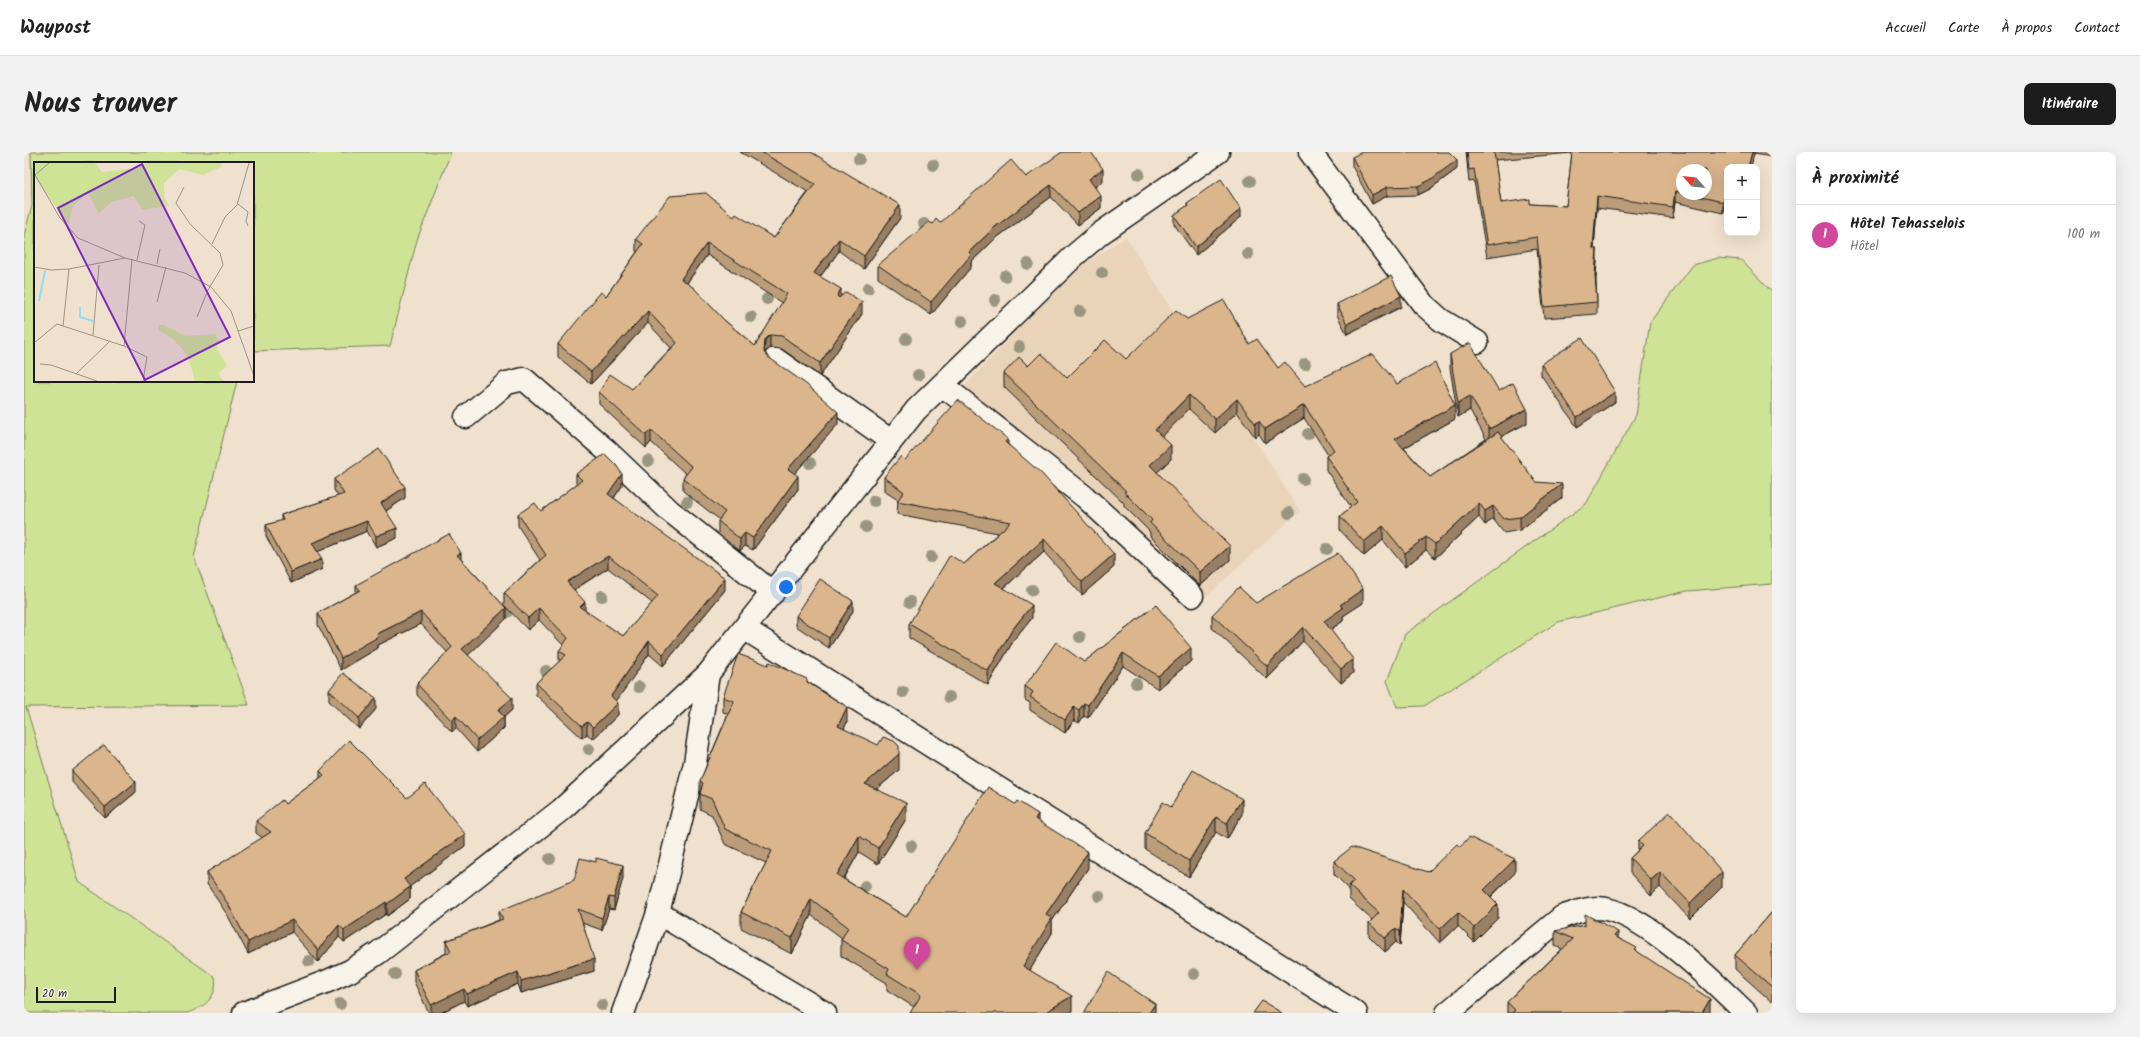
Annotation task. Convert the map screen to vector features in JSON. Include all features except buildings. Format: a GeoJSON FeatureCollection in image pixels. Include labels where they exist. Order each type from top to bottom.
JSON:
{"type":"FeatureCollection","features":[{"type":"Feature","properties":{"kind":"street"},"geometry":{"type":"LineString","coordinates":[[244,1013],[350,971],[378,953],[561,810],[708,674],[745,629],[916,410],[1074,255],[1101,233],[1218,152]]}},
{"type":"Feature","properties":{"kind":"street"},"geometry":{"type":"LineString","coordinates":[[1310,152],[1423,304],[1441,320],[1477,342]]}},
{"type":"Feature","properties":{"kind":"street"},"geometry":{"type":"LineString","coordinates":[[775,359],[891,441]]}},
{"type":"Feature","properties":{"kind":"street"},"geometry":{"type":"LineString","coordinates":[[466,417],[507,383],[524,379],[606,450],[670,511],[773,593]]}},
{"type":"Feature","properties":{"kind":"street"},"geometry":{"type":"LineString","coordinates":[[942,385],[1085,497],[1192,596]]}},
{"type":"Feature","properties":{"kind":"street"},"geometry":{"type":"LineString","coordinates":[[745,629],[1356,1013]]}},
{"type":"Feature","properties":{"kind":"street"},"geometry":{"type":"LineString","coordinates":[[623,1013],[658,913],[695,763],[708,674]]}},
{"type":"Feature","properties":{"kind":"street"},"geometry":{"type":"LineString","coordinates":[[1447,1013],[1562,918],[1582,910],[1599,908],[1616,913],[1636,922],[1691,961],[1746,1013]]}},
{"type":"Feature","properties":{"kind":"street"},"geometry":{"type":"LineString","coordinates":[[658,913],[825,1013]]}},
{"type":"Feature","properties":{"kind":"shaded area"},"geometry":{"type":"Polygon","coordinates":[[[1126,237],[1300,511],[1200,602],[962,389],[1033,313],[1082,266],[1126,237]]]}},
{"type":"Feature","properties":{"kind":"green space"},"geometry":{"type":"Polygon","coordinates":[[[31,152],[451,152],[417,240],[390,346],[254,351],[254,162],[34,162],[34,382],[237,382],[194,557],[249,705],[26,707],[79,882],[215,977],[214,990],[209,1000],[199,1008],[187,1013],[24,1013],[24,235],[32,206],[31,152]]]}},
{"type":"Feature","properties":{"kind":"green space"},"geometry":{"type":"Polygon","coordinates":[[[1718,258],[1741,260],[1772,292],[1772,584],[1687,591],[1558,622],[1424,706],[1397,707],[1387,681],[1405,634],[1586,504],[1636,415],[1650,322],[1693,265],[1718,258]]]}},
{"type":"Feature","properties":{"kind":"place","name":"Hôtel Tehasselois"},"geometry":{"type":"Point","coordinates":[917,970]}}]}
